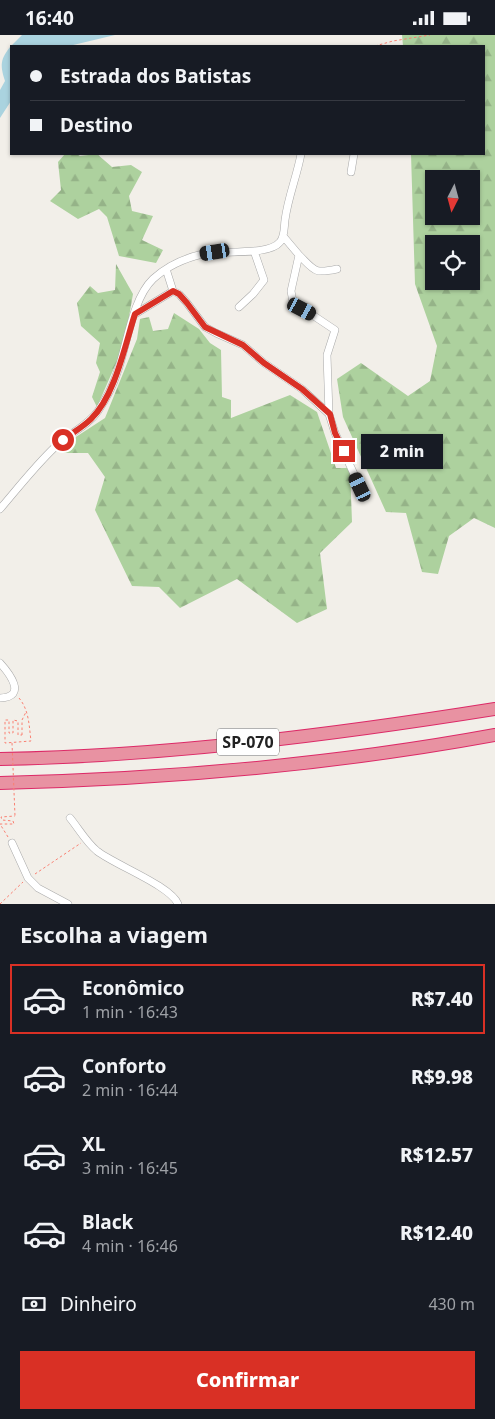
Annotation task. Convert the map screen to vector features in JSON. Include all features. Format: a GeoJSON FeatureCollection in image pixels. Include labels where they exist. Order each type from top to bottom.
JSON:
{"type":"FeatureCollection","features":[{"type":"Feature","properties":{"kind":"highway","name":"SP-070"},"geometry":{"type":"LineString","coordinates":[[0,759],[139,752],[280,739],[495,709]]}},
{"type":"Feature","properties":{"kind":"highway","name":"SP-070"},"geometry":{"type":"LineString","coordinates":[[0,783],[110,779],[247,769],[341,758],[495,735]]}},
{"type":"Feature","properties":{"kind":"street"},"geometry":{"type":"LineString","coordinates":[[0,509],[43,458],[91,419],[98,411],[117,375],[141,296],[152,280],[166,269],[184,260],[203,254],[224,251],[254,251],[276,245],[283,237],[287,208],[301,155]]}},
{"type":"Feature","properties":{"kind":"street"},"geometry":{"type":"LineString","coordinates":[[351,172],[354,155]]}},
{"type":"Feature","properties":{"kind":"street"},"geometry":{"type":"LineString","coordinates":[[283,237],[317,271],[337,269]]}},
{"type":"Feature","properties":{"kind":"street"},"geometry":{"type":"LineString","coordinates":[[239,307],[264,280],[254,251]]}},
{"type":"Feature","properties":{"kind":"street"},"geometry":{"type":"LineString","coordinates":[[299,255],[292,291],[293,302],[334,330],[326,355],[330,414],[335,433],[360,487]]}},
{"type":"Feature","properties":{"kind":"street"},"geometry":{"type":"LineString","coordinates":[[166,269],[173,291],[179,294],[205,327],[243,345],[264,363],[302,389],[330,414]]}},
{"type":"Feature","properties":{"kind":"street"},"geometry":{"type":"LineString","coordinates":[[135,314],[173,291]]}},
{"type":"Feature","properties":{"kind":"street"},"geometry":{"type":"LineString","coordinates":[[0,663],[12,680],[14,692],[9,697],[0,698]]}},
{"type":"Feature","properties":{"kind":"street"},"geometry":{"type":"LineString","coordinates":[[70,817],[86,839],[105,857],[170,895],[178,904]]}},
{"type":"Feature","properties":{"kind":"street"},"geometry":{"type":"LineString","coordinates":[[12,843],[28,878],[38,888],[68,904]]}},
{"type":"Feature","properties":{"kind":"path"},"geometry":{"type":"LineString","coordinates":[[379,45],[430,35]]}},
{"type":"Feature","properties":{"kind":"path"},"geometry":{"type":"LineString","coordinates":[[14,692],[23,703],[29,718],[31,741],[5,743],[5,720],[9,720],[9,733],[13,733],[13,721],[18,721],[18,735],[22,735],[22,720],[26,711]]}},
{"type":"Feature","properties":{"kind":"path"},"geometry":{"type":"LineString","coordinates":[[12,743],[14,817],[1,817],[2,821],[14,821],[14,824],[0,824],[12,843]]}},
{"type":"Feature","properties":{"kind":"path"},"geometry":{"type":"LineString","coordinates":[[0,904],[28,878],[86,839]]}},
{"type":"Feature","properties":{"kind":"green space"},"geometry":{"type":"Polygon","coordinates":[[[402,35],[495,35],[495,528],[474,518],[449,536],[438,574],[422,572],[406,513],[386,512],[343,417],[337,379],[361,363],[408,396],[430,381],[437,346],[415,284],[411,155],[485,155],[485,45],[403,45],[402,35]]]}},
{"type":"Feature","properties":{"kind":"green space"},"geometry":{"type":"Polygon","coordinates":[[[64,155],[98,155],[112,167],[131,165],[142,172],[129,196],[132,211],[153,216],[142,240],[163,250],[156,263],[119,256],[107,217],[99,209],[78,219],[50,201],[61,190],[58,162],[64,155]]]}},
{"type":"Feature","properties":{"kind":"green space"},"geometry":{"type":"Polygon","coordinates":[[[116,264],[133,294],[124,345],[97,407],[92,397],[100,372],[96,363],[100,343],[81,326],[77,303],[90,286],[98,293],[115,290],[116,264]]]}},
{"type":"Feature","properties":{"kind":"green space"},"geometry":{"type":"Polygon","coordinates":[[[174,313],[199,329],[210,343],[221,350],[222,397],[231,400],[231,418],[290,395],[317,412],[336,468],[350,468],[352,522],[320,553],[327,609],[297,623],[237,579],[180,608],[159,587],[132,586],[95,510],[105,477],[88,453],[63,453],[62,446],[105,418],[137,339],[140,319],[149,317],[153,331],[168,329],[174,313]]]}},
{"type":"Feature","properties":{"kind":"water"},"geometry":{"type":"Polygon","coordinates":[[[22,35],[115,35],[73,45],[12,45],[22,35]]]}},
{"type":"Feature","properties":{"kind":"water"},"geometry":{"type":"Polygon","coordinates":[[[10,48],[10,103],[0,118],[0,90],[5,81],[2,62],[10,48]]]}},
{"type":"Feature","properties":{"kind":"route"},"geometry":{"type":"LineString","coordinates":[[63,440],[91,419],[98,411],[117,375],[135,314],[173,291],[179,294],[205,327],[243,345],[264,363],[302,389],[330,414],[335,433],[344,451]]}}]}
